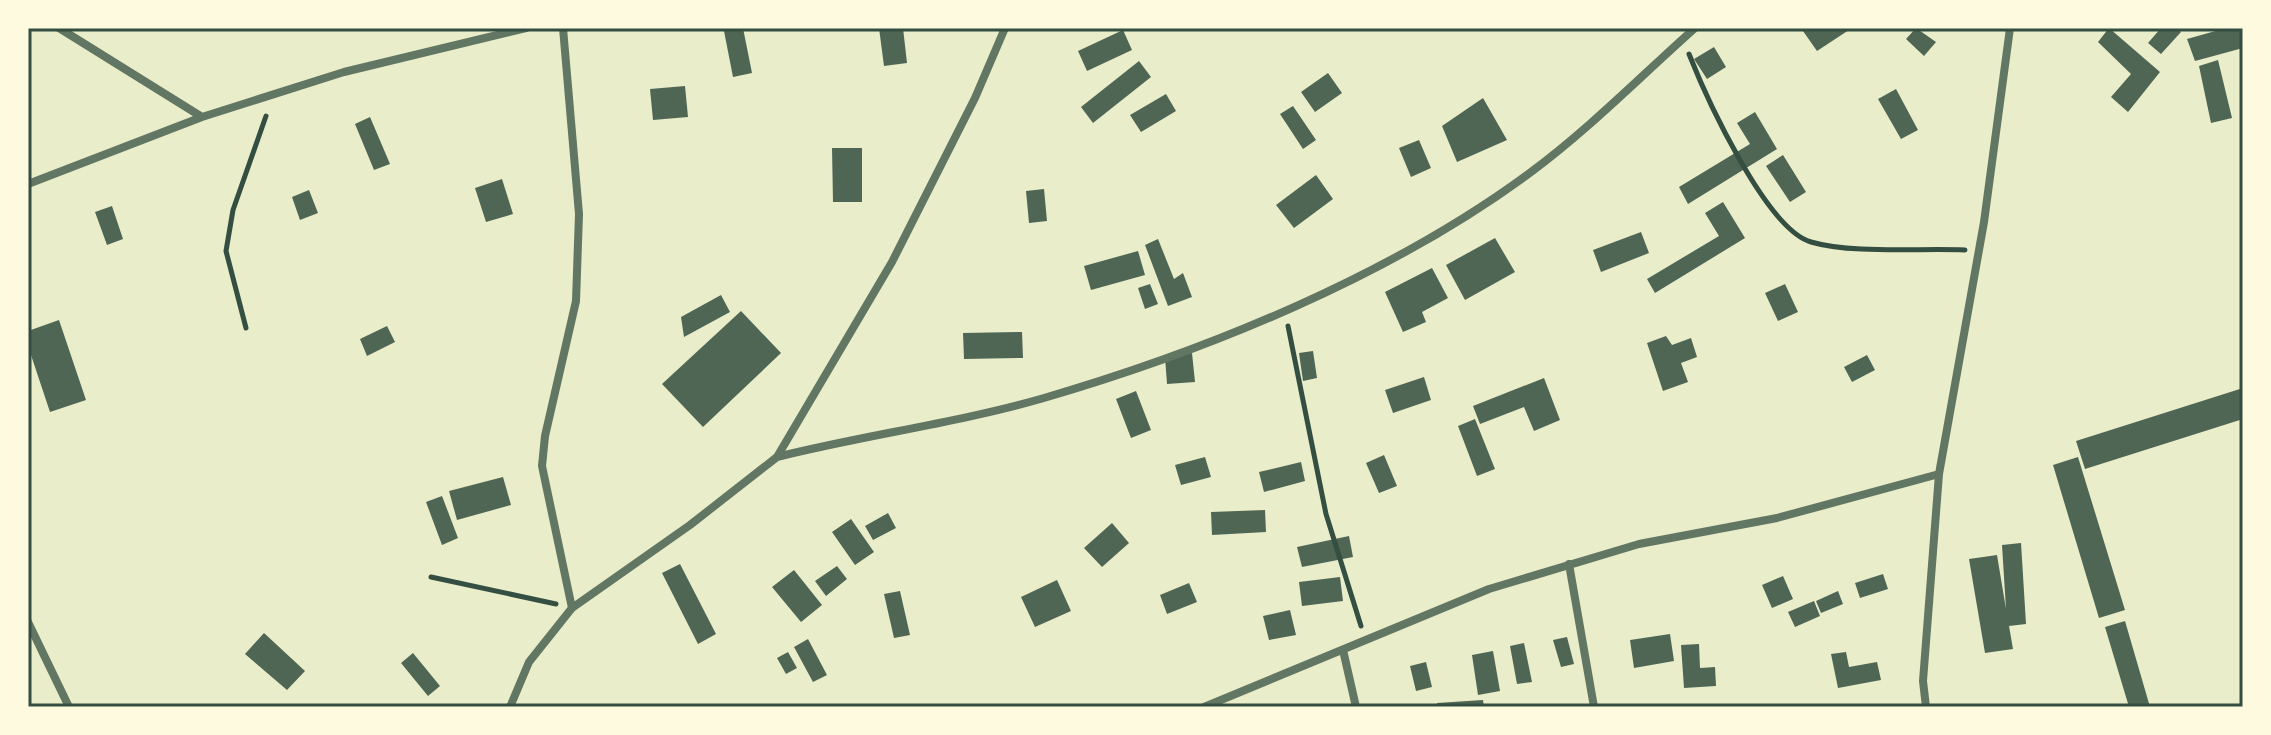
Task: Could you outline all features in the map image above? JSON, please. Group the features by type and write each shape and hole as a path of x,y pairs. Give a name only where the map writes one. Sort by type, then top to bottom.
{"street":[{"path":"59,28 202,117"},
{"path":"28,184 202,117 447,45 526,28"},
{"path":"563,28 579,214 576,301 545,436 542,466 572,608"},
{"path":"510,707 529,662 572,608 690,525 777,457 892,262 975,98 1005,28"},
{"path":"777,457 1046,398 1127,371 1337,286 1509,188 1560,149 1695,28"},
{"path":"1926,707 1923,681 1939,474 2002,107 2010,28"},
{"path":"1204,707 1489,589 1639,544 1777,518 1939,474"},
{"path":"1569,564 1594,707"},
{"path":"28,622 69,707"},
{"path":"1343,650 1356,707"}],"path":[{"path":"1683,39 1713,111 1745,167 1777,217 1802,239 1841,246 1979,250"},
{"path":"246,328 226,251 233,210 260,128 278,94"},
{"path":"1282,310 1292,337 1296,381 1330,529 1365,640"},
{"path":"431,577 572,608"}],"building":[{"path":"743,28 752,73 733,77 724,31"},
{"path":"879,28 903,28 907,63 884,66"},
{"path":"1808,28 1852,28 1817,51 1803,31"},
{"path":"1916,28 1936,42 1924,56 1906,39"},
{"path":"2109,28 2160,72 2128,112 2111,97 2131,74 2098,42"},
{"path":"2161,28 2177,28 2181,32 2161,54 2148,43"},
{"path":"2226,28 2243,28 2243,48 2195,61 2187,39"},
{"path":"1123,30 1132,50 1087,71 1078,51"},
{"path":"1714,47 1726,67 1707,79 1694,59"},
{"path":"2218,60 2232,118 2211,123 2199,66"},
{"path":"1139,61 1151,77 1093,123 1081,107"},
{"path":"1328,73 1342,93 1315,112 1301,92"},
{"path":"685,86 688,117 653,120 650,89"},
{"path":"1896,89 1918,130 1901,139 1878,99"},
{"path":"1166,94 1176,111 1141,132 1130,115"},
{"path":"1483,98 1507,140 1457,162 1442,126"},
{"path":"1293,106 1316,140 1303,149 1280,114"},
{"path":"1755,112 1777,149 1688,204 1679,187 1750,144 1737,123"},
{"path":"370,117 390,164 374,170 355,124"},
{"path":"1419,140 1431,168 1411,177 1399,148"},
{"path":"832,148 862,148 862,202 833,202"},
{"path":"1783,155 1806,192 1790,202 1766,166"},
{"path":"1316,175 1333,199 1294,228 1276,205"},
{"path":"502,179 513,214 486,222 475,188"},
{"path":"1044,189 1047,221 1029,223 1026,191"},
{"path":"309,190 318,213 300,220 292,197"},
{"path":"1723,202 1745,238 1655,293 1647,279 1719,236 1705,213"},
{"path":"112,206 123,239 107,245 95,212"},
{"path":"1641,232 1649,253 1601,272 1593,250"},
{"path":"1495,238 1515,272 1465,300 1446,265"},
{"path":"1158,239 1174,279 1183,273 1192,297 1168,306 1145,245"},
{"path":"1138,251 1145,275 1091,290 1084,266"},
{"path":"1432,268 1448,298 1422,312 1426,322 1403,332 1385,292"},
{"path":"1150,284 1158,304 1145,309 1138,288"},
{"path":"1785,284 1798,312 1778,321 1765,293"},
{"path":"721,295 730,312 684,337 681,317"},
{"path":"741,311 781,353 703,427 662,384"},
{"path":"59,320 86,400 50,412 28,346 28,331"},
{"path":"387,326 395,342 367,356 360,339"},
{"path":"1022,332 1023,358 964,359 963,333"},
{"path":"1666,336 1672,345 1691,338 1697,357 1681,363 1688,382 1663,391 1647,343"},
{"path":"1313,351 1317,378 1303,381 1299,353"},
{"path":"1192,353 1195,382 1167,384 1165,357"},
{"path":"1867,355 1875,370 1852,382 1844,367"},
{"path":"1424,377 1431,400 1393,413 1385,390"},
{"path":"1544,378 1560,420 1534,431 1524,407 1480,424 1473,406"},
{"path":"2243,388 2243,419 2085,469 2076,441"},
{"path":"1136,391 1151,430 1131,438 1116,399"},
{"path":"1475,419 1495,469 1477,476 1458,426"},
{"path":"1384,455 1397,486 1379,493 1366,463"},
{"path":"1205,457 1211,477 1181,485 1175,465"},
{"path":"2078,457 2125,610 2099,618 2053,465"},
{"path":"1301,462 1305,481 1264,492 1259,472"},
{"path":"503,477 511,505 457,520 449,491"},
{"path":"442,496 458,538 442,545 426,502"},
{"path":"1265,510 1266,532 1212,535 1211,512"},
{"path":"888,513 896,528 873,540 865,526"},
{"path":"851,519 874,552 855,565 832,532"},
{"path":"1112,523 1129,543 1102,567 1084,548"},
{"path":"1349,536 1353,557 1302,567 1297,547"},
{"path":"2021,543 2026,624 2009,626 2013,649 1985,653 1969,559 1997,555 2006,609 2002,545"},
{"path":"680,564 716,634 698,644 662,573"},
{"path":"837,566 847,579 826,596 815,581"},
{"path":"794,570 822,605 801,622 772,587"},
{"path":"1883,574 1888,589 1860,598 1855,583"},
{"path":"1783,576 1793,599 1772,608 1762,585"},
{"path":"1340,577 1343,601 1302,606 1299,582"},
{"path":"1057,580 1071,611 1035,627 1021,597"},
{"path":"1189,583 1197,602 1167,614 1160,595"},
{"path":"900,591 910,635 894,638 884,594"},
{"path":"1838,591 1843,604 1821,613 1816,601"},
{"path":"1814,601 1820,616 1795,627 1788,612"},
{"path":"1290,610 1296,635 1269,640 1263,616"},
{"path":"2125,621 2150,707 2129,707 2105,627"},
{"path":"264,633 305,671 287,690 245,654"},
{"path":"1670,634 1674,661 1634,668 1630,640"},
{"path":"1567,637 1574,664 1561,667 1553,640"},
{"path":"808,639 827,675 813,682 794,647"},
{"path":"1524,643 1532,682 1517,684 1510,646"},
{"path":"1699,644 1700,668 1715,667 1716,686 1684,688 1681,645"},
{"path":"1493,651 1500,691 1478,695 1472,655"},
{"path":"788,652 797,668 786,674 777,658"},
{"path":"1846,652 1849,667 1877,662 1881,680 1838,688 1831,654"},
{"path":"413,653 440,686 428,696 401,663"},
{"path":"1426,662 1432,687 1416,691 1410,666"},
{"path":"1483,700 1484,707 1437,707 1437,703"}]}
